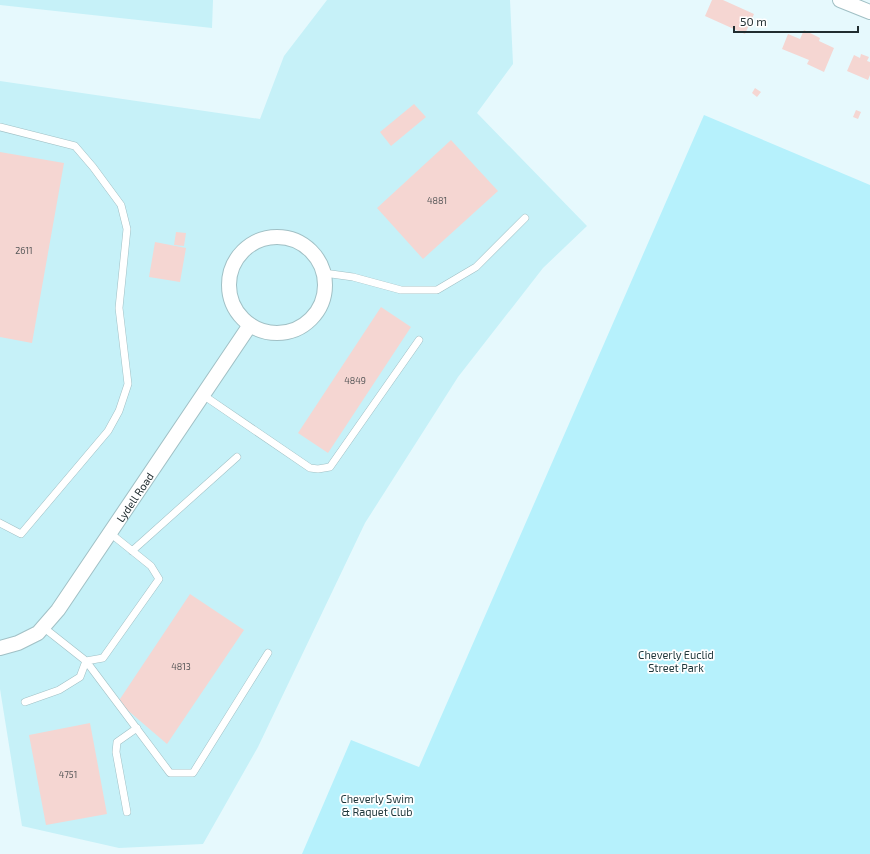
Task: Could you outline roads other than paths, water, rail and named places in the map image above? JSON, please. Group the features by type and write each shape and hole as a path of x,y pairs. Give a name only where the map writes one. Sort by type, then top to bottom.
{"street":[{"path":"840,0 869,9"},
{"path":"269,236 284,236 298,241 310,249 319,260 324,273 326,288 323,302 315,315 305,324 292,331 278,333 263,332 250,325 239,315 232,303 228,289 229,274 234,261 243,249 255,241 269,236"},
{"name":"Lydell Road","path":"0,648 18,643 38,633 58,610 250,325"}],"lane":[{"path":"0,127 75,146 93,167 121,205 127,229 119,308 128,384 119,411 108,431 21,534 0,523"},
{"path":"324,273 353,277 401,290 437,290 476,268 525,218"},
{"path":"203,395 310,468 318,469 330,467 419,340"},
{"path":"132,551 237,457"},
{"path":"86,661 103,658 159,578 152,566 110,533"},
{"path":"42,627 86,661 170,773 193,773 268,653"},
{"path":"25,702 59,690 80,677 86,661"},
{"path":"127,812 116,752 117,742 137,728"}],"park label":[{"name":"Cheverly Euclid Street Park","path":"676,660"},
{"name":"Cheverly Swim & Raquet Club","path":"377,804"}]}
